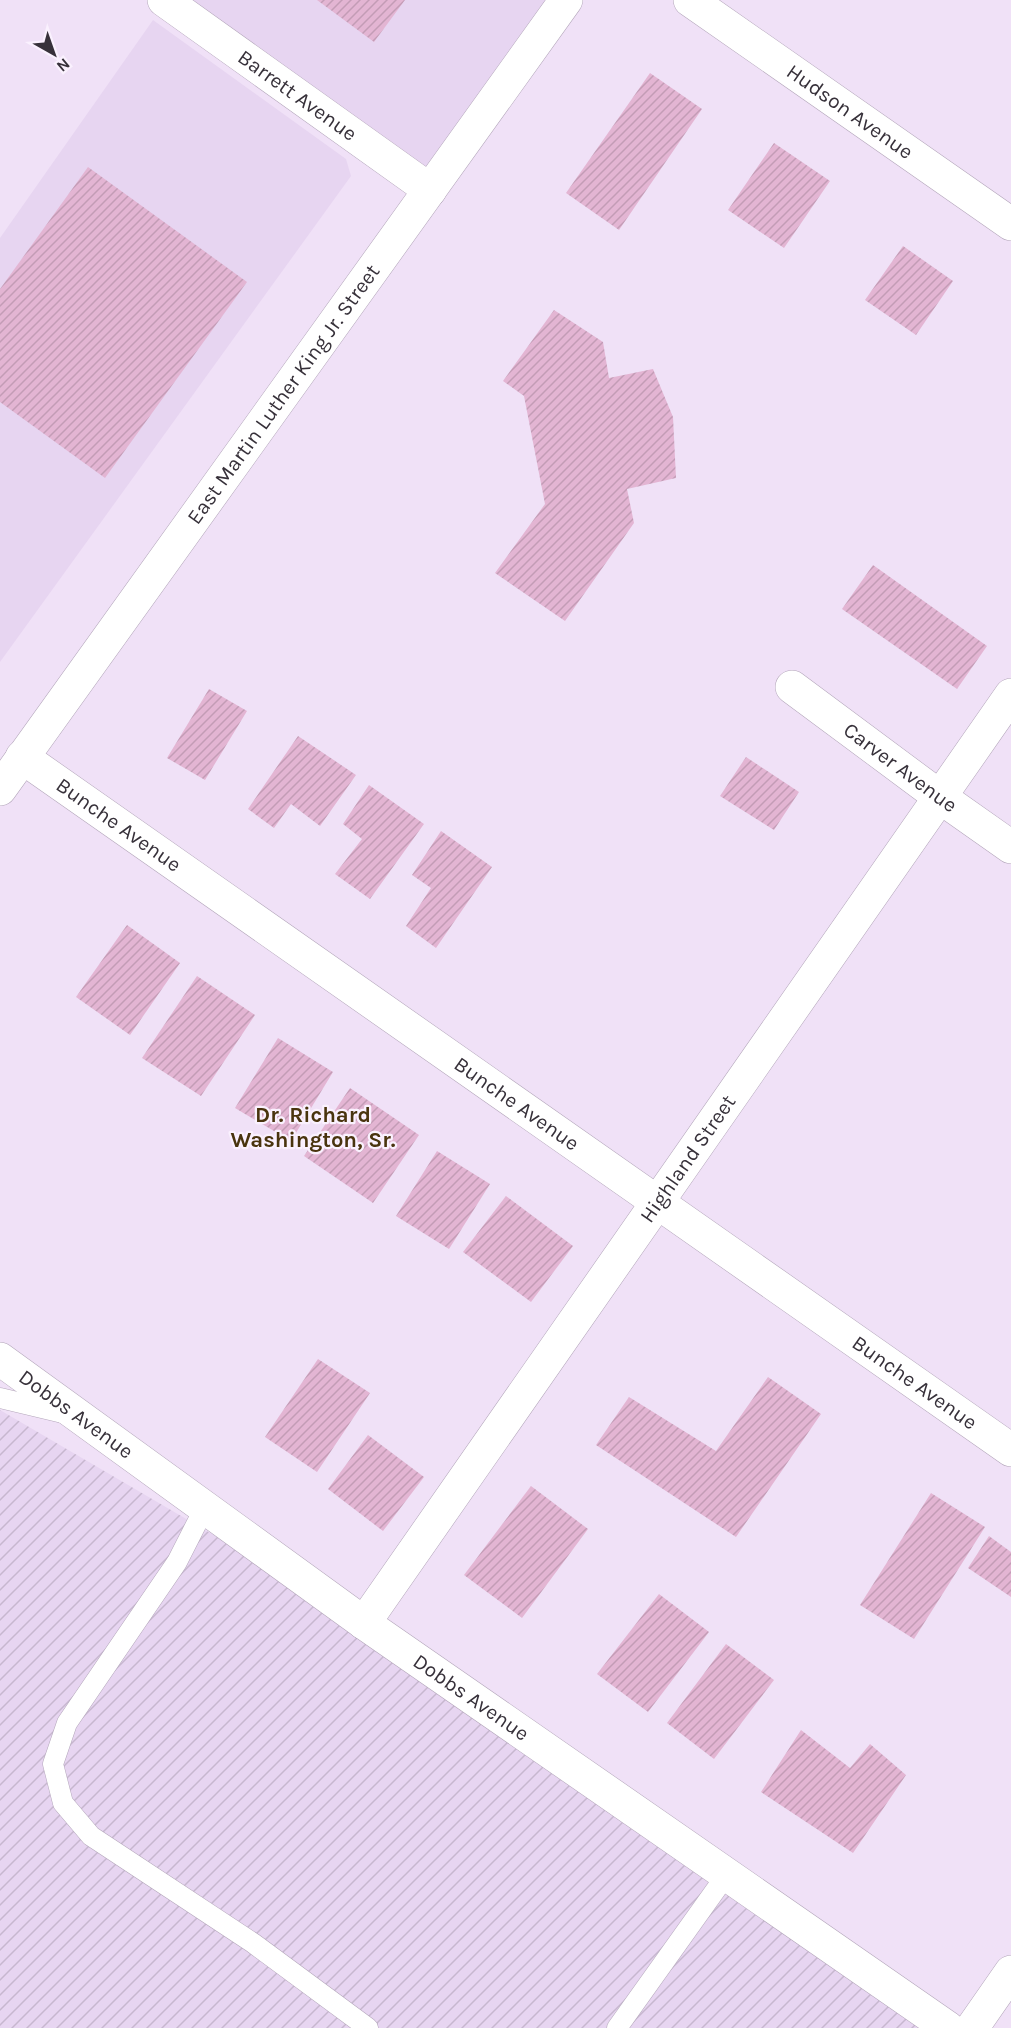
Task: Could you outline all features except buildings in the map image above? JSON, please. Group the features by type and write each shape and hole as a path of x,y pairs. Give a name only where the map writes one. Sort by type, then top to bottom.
{"street":[{"name":"Barrett Avenue","path":"164,0 430,190"},
{"name":"East Martin Luther King Jr. Street","path":"0,789 566,0"},
{"name":"Hudson Avenue","path":"690,0 1011,224"},
{"name":"Carver Avenue","path":"792,687 1011,847"},
{"name":"Highland Street","path":"364,1623 1011,695"},
{"name":"Bunche Avenue","path":"22,757 1011,1450"},
{"name":"Dobbs Avenue","path":"0,1359 364,1623 948,2028"},
{"path":"972,2028 1011,1972"}],"lane":[{"path":"0,1398 80,1417"},
{"path":"205,1507 171,1571 67,1724 53,1764 63,1803 91,1836 253,1943 368,2028"},
{"path":"617,2028 727,1874"}],"shaded area":[{"path":"164,0 566,0 430,190"},
{"path":"153,20 346,159 351,176 0,662 0,238"},
{"path":"0,1410 364,1623 948,2028 0,2028"}],"district":[{"name":"Dr. Richard Washington, Sr.","path":"313,1126"}]}
